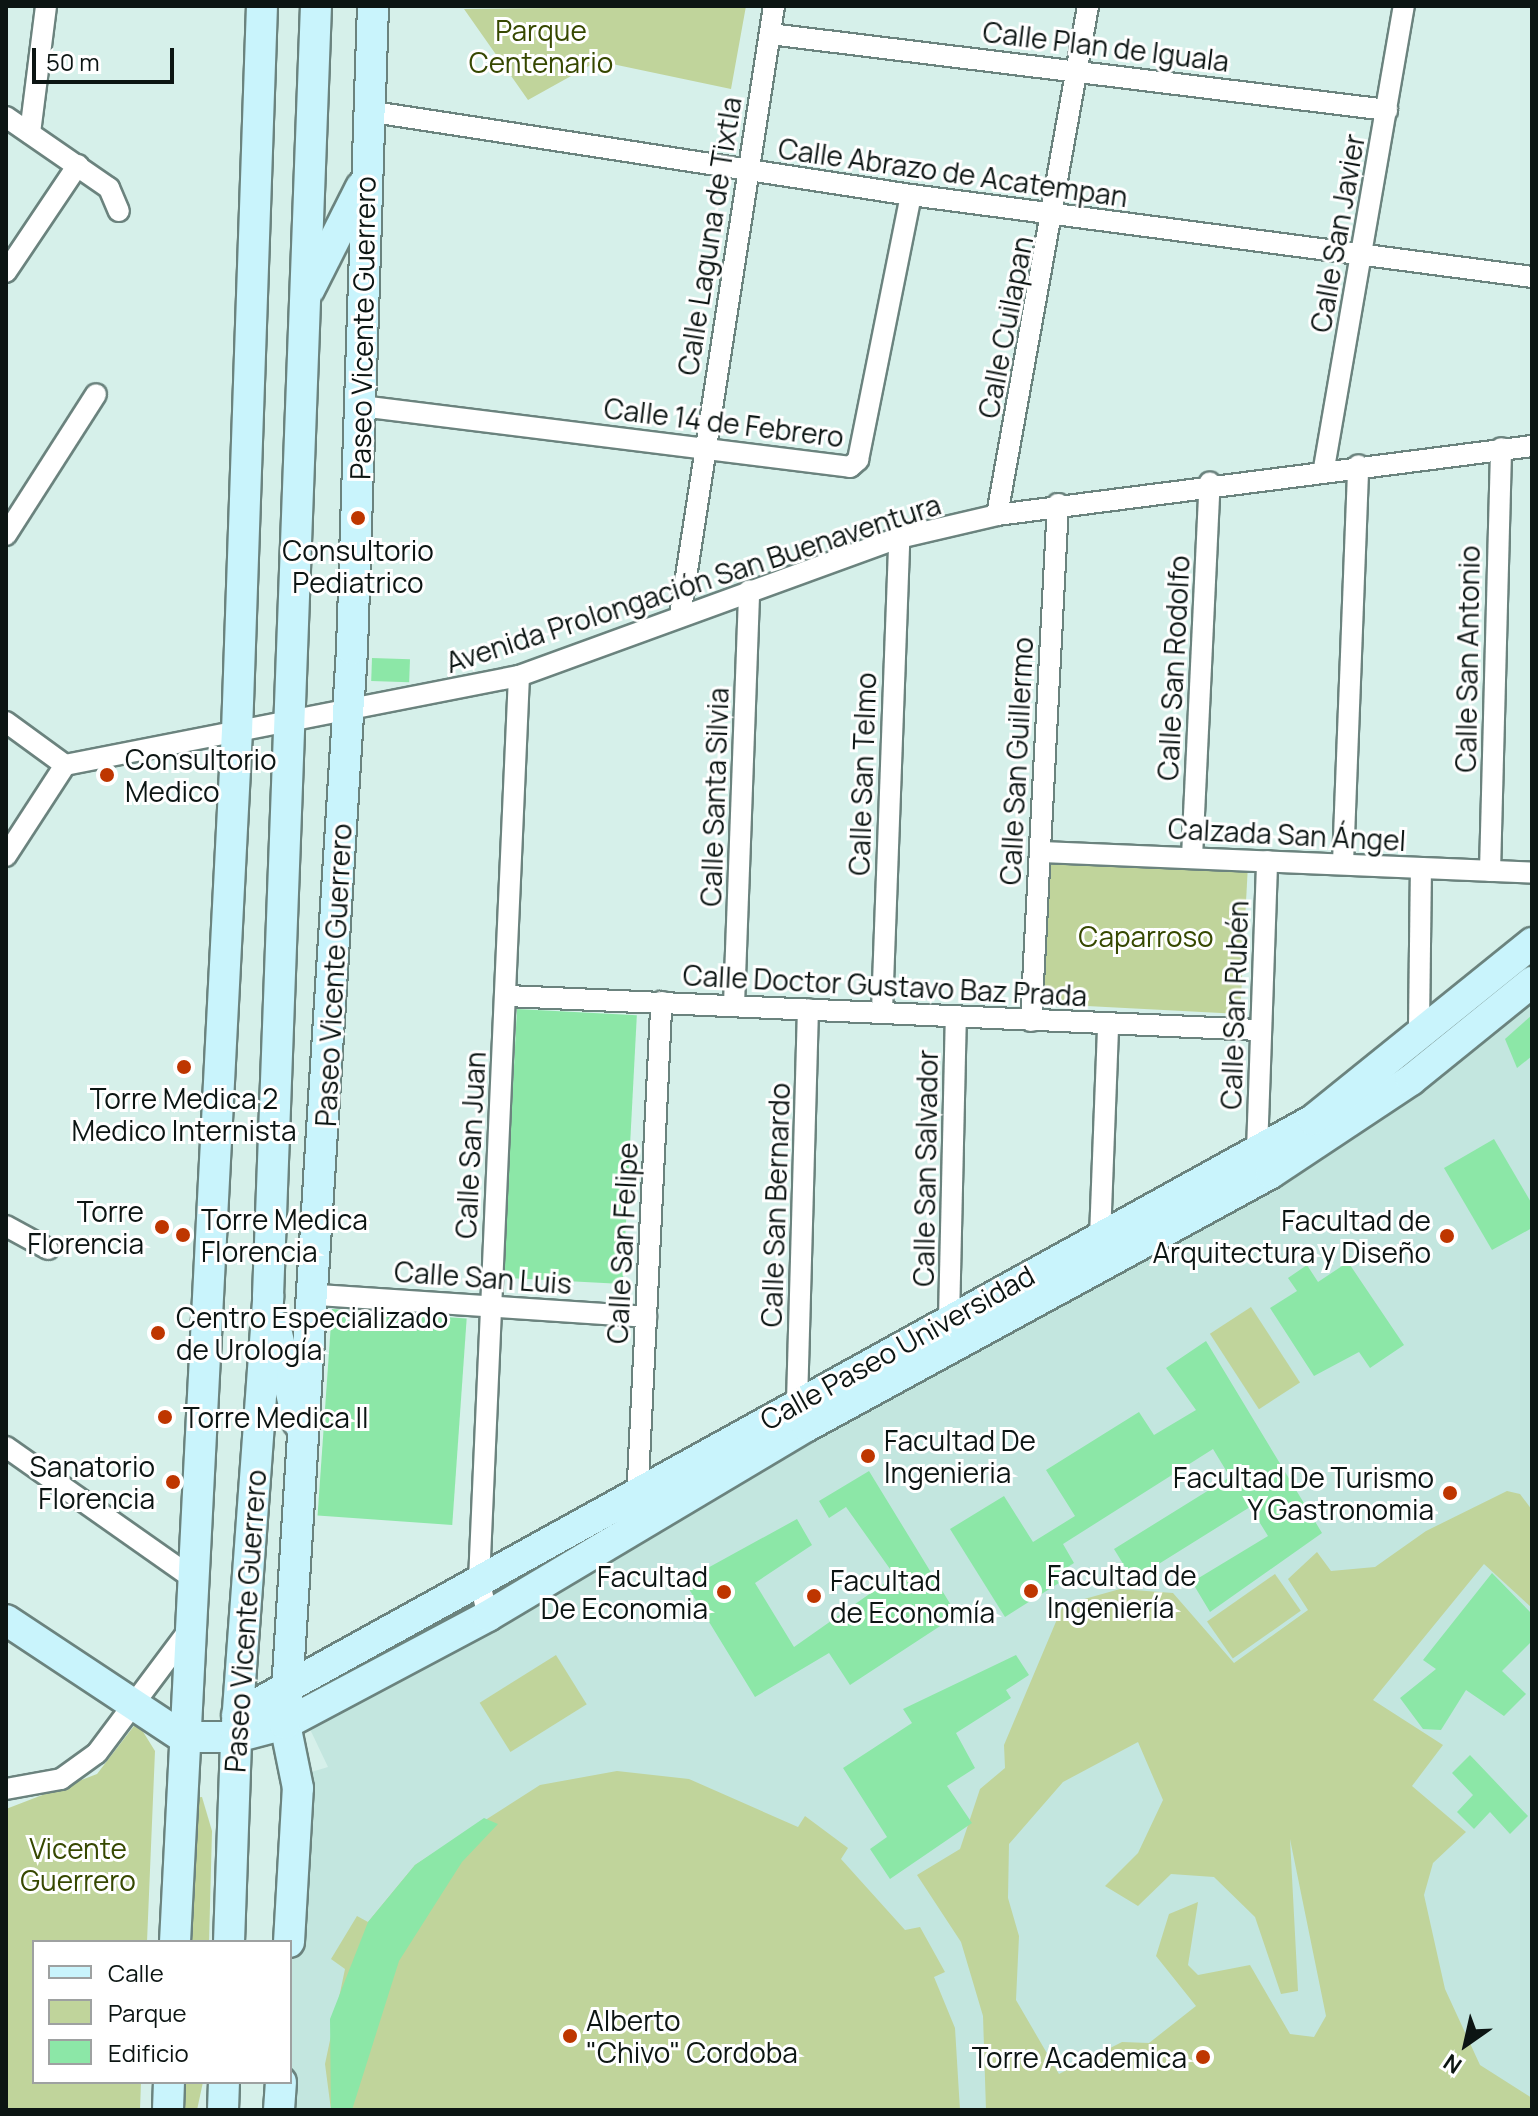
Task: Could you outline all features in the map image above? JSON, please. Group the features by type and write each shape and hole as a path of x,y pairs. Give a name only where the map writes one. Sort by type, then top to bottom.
{"main road":[{"name":"Paseo Vicente Guerrero","path":"175,1940 191,1577 237,732 262,6"},
{"name":"Paseo Vicente Guerrero","path":"229,1940 236,1726 268,1296 316,6"},
{"name":"Paseo Vicente Guerrero","path":"289,1940 298,1788 285,1724 291,1685 304,1447 317,1295 347,713 361,406 367,111 373,6"},
{"path":"305,299 366,178"},
{"name":"Calle Paseo Universidad","path":"236,1726 285,1724 488,1616 658,1517 802,1414 949,1319 1257,1151 1357,1090 1532,943"},
{"name":"Calle Paseo Universidad","path":"236,1726 291,1685 641,1487 802,1414 1271,1173 1411,1080 1532,982"},
{"path":"268,1296 304,1447"},
{"path":"6,1620 183,1737 236,1726"},
{"path":"168,2110 169,2084"},
{"path":"223,2110 224,2084"},
{"path":"279,2110 281,2084"}],"street":[{"path":"30,133 46,6"},
{"name":"Calle Laguna de Tixtla","path":"680,616 744,172 774,6"},
{"name":"Calle Cuilapan","path":"997,515 1055,213 1088,6"},
{"name":"Calle San Javier","path":"1324,468 1404,6"},
{"name":"Calle Plan de Iguala","path":"770,34 1387,110"},
{"name":"Calle Abrazo de Acatempan","path":"367,111 744,172 1532,277"},
{"path":"6,117 109,188 119,211"},
{"path":"6,272 78,165"},
{"name":"Calle 14 de Febrero","path":"361,406 706,451 856,464 911,195"},
{"path":"6,535 96,394"},
{"name":"Avenida Prolongación San Buenaventura","path":"65,765 347,713 519,676 899,538 997,515 1210,482 1532,446"},
{"name":"Calle San Antonio","path":"1490,871 1501,448"},
{"path":"1343,863 1358,465"},
{"name":"Calle San Rodolfo","path":"1192,857 1210,482"},
{"name":"Calle San Guillermo","path":"1031,1021 1058,504"},
{"name":"Calle San Telmo","path":"882,1011 899,538"},
{"name":"Calle Santa Silvia","path":"734,1005 749,590"},
{"name":"Calle San Juan","path":"488,1616 479,1581 488,1305 507,996 519,676"},
{"path":"6,722 65,765 6,856"},
{"name":"Calzada San Ángel","path":"1040,852 1532,873"},
{"name":"Calle San Rubén","path":"1257,1151 1267,861"},
{"path":"1419,1027 1421,868"},
{"name":"Calle Doctor Gustavo Baz Prada","path":"507,996 1260,1030"},
{"name":"Calle San Felipe","path":"641,1487 661,1002"},
{"name":"Calle San Bernardo","path":"802,1414 808,1009"},
{"name":"Calle San Salvador","path":"949,1319 956,1018"},
{"path":"1100,1237 1108,1024"},
{"path":"6,1226 48,1249"},
{"name":"Calle San Luis","path":"317,1295 646,1317"},
{"path":"6,1447 191,1577"},
{"path":"641,1487 658,1517"},
{"path":"6,1789 75,1771 132,1706 189,1630"}],"shaded area":[{"path":"1532,992 1532,2110 286,2110 287,2084 292,2084 292,1943 298,1776 328,1767 308,1725"}],"green space":[{"name":"Parque Centenario","path":"746,6 731,89 598,61 528,100 464,9"},
{"name":"Caparroso","path":"1051,859 1248,869 1240,1014 1043,1004"},
{"path":"1251,1307 1300,1382 1259,1409 1210,1334"},
{"path":"1507,1491 1520,1494 1532,1510 1532,1608 1484,1564 1373,1700 1443,1745 1412,1786 1466,1832 1433,1863 1424,1895 1445,1989 1480,2065 1532,2098 1532,2110 986,2110 983,2016 961,1942 917,1875 960,1849 980,1789 1005,1768 1004,1745 1063,1605 1120,1589 1173,1593 1234,1663 1308,1610 1288,1579 1317,1552 1331,1571 1375,1567 1426,1531","holes":["1138,1742 1163,1800 1138,1853 1105,1886 1138,1906 1171,1874 1214,1877 1255,1917 1281,1994 1298,1991 1290,1839 1326,2016 1314,2037 1290,2034 1250,1965 1198,1975 1188,1965 1198,1902 1169,1914 1156,1956 1196,2006 1149,2043 1122,2042 1059,2074 1016,2000 1019,1936 1008,1898 1009,1844 1063,1782"]},
{"path":"1275,1574 1301,1611 1233,1658 1207,1622"},
{"path":"556,1655 587,1704 510,1752 480,1703"},
{"name":"Vicente Guerrero","path":"137,1722 155,1751 147,1940 32,1940 32,2084 141,2084 140,2110 6,2110 6,1809 97,1774"},
{"path":"617,1771 689,1779 798,1827 805,1816 848,1848 841,1859 905,1930 920,1927 945,1972 934,1977 955,2028 960,2110 331,2110 325,2064 345,1969 331,1959 357,1916 368,1922 415,1865 540,1785"},
{"path":"202,1797 212,1831 209,1940 184,1940 192,1798"},
{"path":"177,2084 203,2084 197,2110 176,2110"}],"building":[{"path":"372,658 410,659 409,682 371,681"},
{"path":"517,1009 637,1015 623,1284 503,1278"},
{"path":"1532,1015 1532,1056 1517,1068 1505,1039"},
{"path":"1494,1139 1532,1204 1532,1228 1492,1250 1444,1168"},
{"path":"1348,1262 1404,1345 1370,1368 1359,1352 1314,1376 1270,1308 1297,1291 1288,1278 1307,1265 1318,1282"},
{"path":"332,1309 467,1318 452,1525 318,1515"},
{"path":"1206,1341 1322,1533 1210,1612 1192,1582 1268,1536 1250,1507 1133,1580 1114,1549 1230,1477 1213,1449 1063,1544 1074,1563 1054,1576 1059,1583 1005,1617 950,1529 1004,1496 1033,1542 1075,1516 1046,1470 1139,1412 1154,1435 1196,1410 1166,1368"},
{"path":"869,1471 957,1615 850,1685 829,1653 755,1697 684,1581 797,1519 812,1545 755,1583 794,1647 895,1576 846,1507 829,1518 819,1501"},
{"path":"1492,1573 1532,1614 1532,1641 1502,1671 1526,1694 1504,1716 1466,1690 1441,1730 1423,1729 1400,1698 1436,1669 1423,1660"},
{"path":"1016,1655 1029,1675 1006,1690 1011,1698 956,1733 975,1768 947,1786 972,1823 890,1879 870,1849 887,1837 843,1768 912,1723 903,1709"},
{"path":"1470,1755 1528,1816 1510,1834 1490,1812 1474,1829 1457,1812 1473,1795 1452,1773"},
{"path":"484,1818 498,1824 462,1862 399,1961 352,2110 331,2110 330,2019 368,1922 415,1865"}],"place":[{"name":"Consultorio Pediatrico","path":"358,518"},
{"name":"Consultorio Medico","path":"107,775"},
{"name":"Torre Medica 2 Medico Internista","path":"184,1067"},
{"name":"Torre Florencia","path":"162,1227"},
{"name":"Torre Medica Florencia","path":"183,1235"},
{"name":"Facultad de Arquitectura y Diseño","path":"1447,1236"},
{"name":"Centro Especializado de Urología","path":"158,1333"},
{"name":"Torre Medica II","path":"165,1417"},
{"name":"Facultad De Ingenieria","path":"868,1456"},
{"name":"Sanatorio Florencia","path":"173,1482"},
{"name":"Facultad De Turismo Y Gastronomia","path":"1450,1493"},
{"name":"Facultad de Ingeniería","path":"1031,1591"},
{"name":"Facultad De Economia","path":"724,1592"},
{"name":"Facultad de Economía","path":"814,1596"},
{"name":"Alberto \"Chivo\" Cordoba","path":"570,2036"},
{"name":"Torre Academica","path":"1203,2057"}]}
